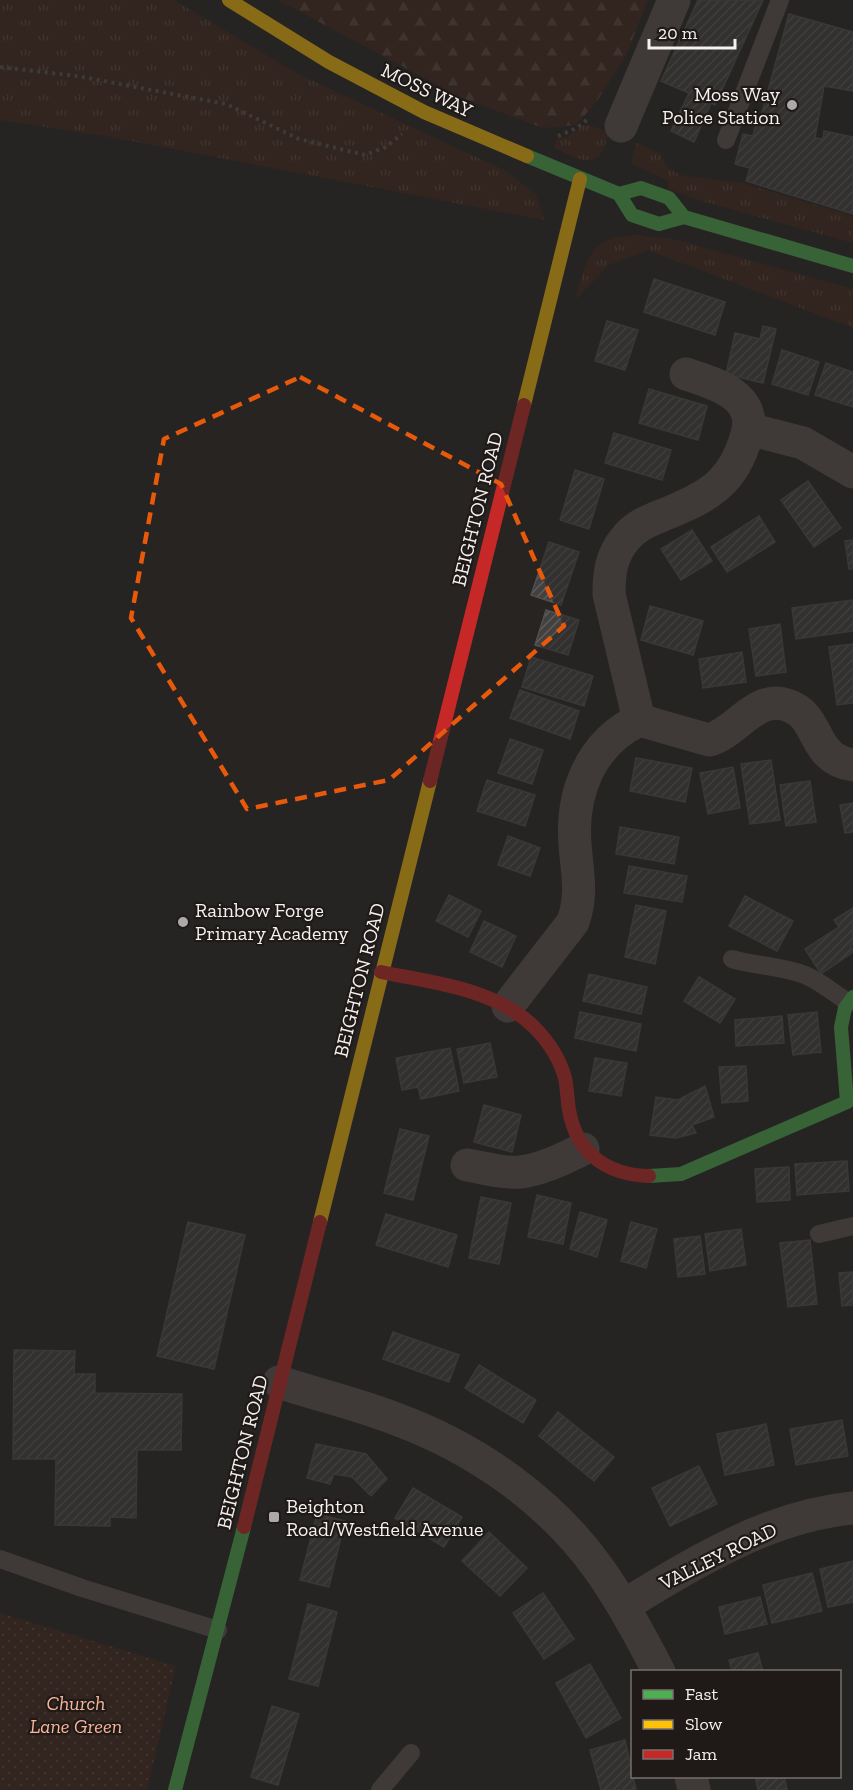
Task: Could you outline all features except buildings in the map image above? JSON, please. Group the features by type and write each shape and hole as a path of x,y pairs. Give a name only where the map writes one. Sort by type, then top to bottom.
{"street":[{"name":"MOSS WAY","path":"229,0 330,62 424,112 619,194 641,188 669,198 684,217"},
{"path":"621,126 674,0"},
{"name":"BEIGHTON ROAD","path":"175,1790 218,1630 580,179"},
{"name":"MOSS WAY","path":"619,194 632,215 659,224 684,217 853,266"},
{"path":"639,720 609,594 609,574 614,555 625,538 640,524 695,502 722,484 734,467 748,429 746,410 737,396 717,385 686,374"},
{"path":"748,429 803,443 853,472"},
{"path":"508,1006 573,922 579,906 580,882 575,816 580,788 591,764 622,728 639,720 709,740 720,737 759,706 787,704 799,711 812,725 822,749 836,761 853,765"},
{"path":"381,972 482,996 508,1006 533,1026 549,1046 564,1076 570,1119 578,1142 583,1149 605,1167 629,1175 653,1177 681,1173 850,1106 841,1027 845,1008 851,1000"},
{"path":"467,1165 525,1172 553,1163 583,1149"},
{"path":"279,1382 397,1419 448,1442 499,1471 527,1493 562,1526 598,1568 623,1606 658,1670"},
{"name":"VALLEY ROAD","path":"623,1606 680,1572 762,1530 809,1515 853,1508"}],"lane":[{"path":"726,140 780,0"},
{"path":"732,959 787,969 808,976 851,1000"},
{"path":"819,1234 853,1226"},
{"path":"0,1559 82,1588 218,1630"},
{"path":"380,1790 411,1753"}],"path":[{"path":"0,67 77,76 226,104 299,139 365,155 386,147 424,112"}],"highlighted area":[{"path":"300,377 501,484 564,626 389,780 247,809 131,618 164,439"}],"green space":[{"path":"0,0 174,0 296,73 504,170 536,194 544,220 111,137 0,120"},
{"path":"278,0 648,0 626,55 597,101 576,125 543,128 460,97"},
{"path":"586,124 610,133 601,154 595,159 576,158 553,147 558,138 567,137"},
{"path":"636,143 660,153 667,167 680,175 742,183 853,216 853,243 702,201 668,189 669,181 632,164"},
{"path":"637,235 673,239 853,289 853,328 648,250 609,265 576,299 586,265 594,250 611,239"},
{"name":"Church Lane Green","path":"0,1613 176,1666 147,1790 0,1790"}],"traffic: fast":[{"path":"527,156 619,194 641,188 669,198 684,217 853,266"},
{"path":"619,194 632,215 659,224 684,217"},
{"path":"649,1176 681,1174 847,1102 841,1027 845,1008 853,997"},
{"path":"175,1790 244,1527"}],"traffic: slow":[{"path":"229,0 329,62 424,112 527,156"},
{"path":"524,405 580,179"},
{"path":"320,1222 430,781"}],"traffic: jam":[{"path":"430,781 524,405"},
{"path":"381,972 442,984 482,995 518,1014 539,1032 557,1058 565,1078 571,1119 582,1144 610,1168 635,1175 649,1176"},
{"path":"244,1527 320,1222"}],"place":[{"name":"Moss Way Police Station","path":"792,105"},
{"name":"Rainbow Forge Primary Academy","path":"183,922"},
{"name":"Beighton Road/Westfield Avenue","path":"274,1517"}]}
